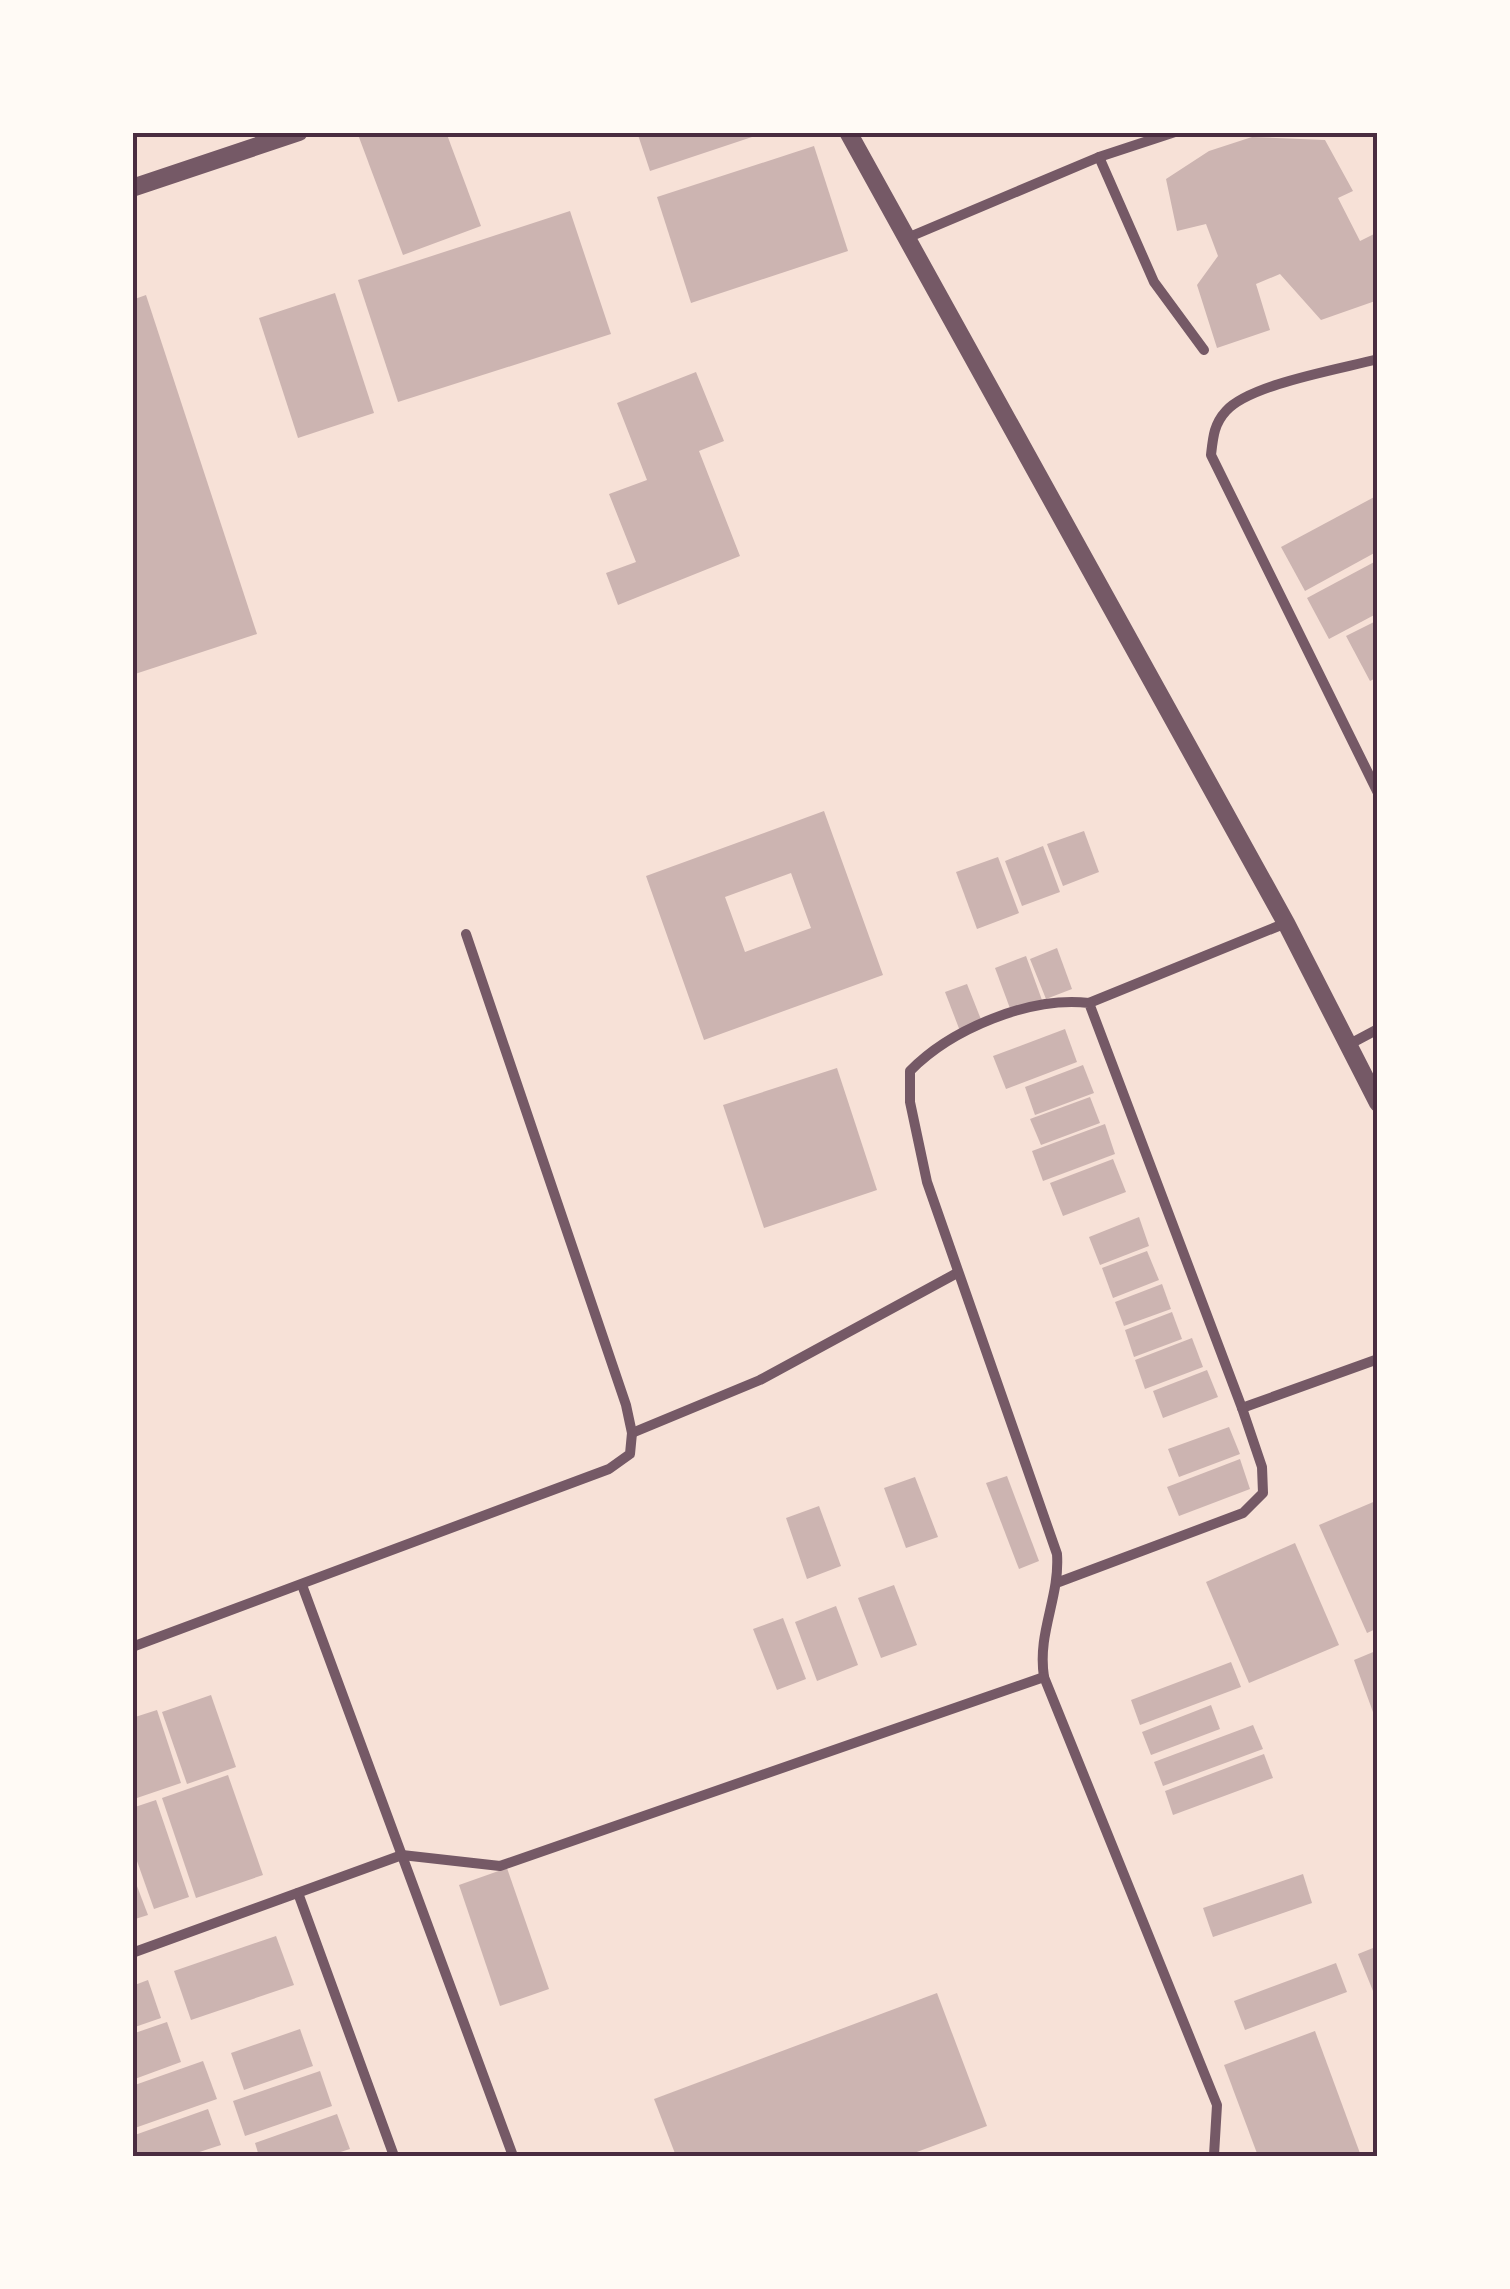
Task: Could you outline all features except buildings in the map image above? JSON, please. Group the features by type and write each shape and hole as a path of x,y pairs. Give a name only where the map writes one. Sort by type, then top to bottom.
{"street":[{"path":"132,188 299,132"},
{"path":"848,132 1286,923 1378,1103"},
{"path":"907,238 1099,157 1174,132"},
{"path":"1099,157 1154,282 1204,350"},
{"path":"1378,359 1255,394 1228,408 1214,429 1211,455 1378,793"},
{"path":"1214,2155 1217,2105 1044,1677 1040,1651 1044,1622 1059,1582 1057,1554 957,1272 919,1151 910,1071 930,1051 1006,1015 1065,1000 1089,1003 1286,923"},
{"path":"132,1647 609,1470 630,1454 632,1433 466,934"},
{"path":"1059,1582 1243,1513 1264,1492 1262,1468 1242,1408 1089,1003"},
{"path":"1347,1045 1378,1028"},
{"path":"632,1433 760,1380 957,1272"},
{"path":"1242,1408 1378,1358"},
{"path":"302,1585 513,2156"},
{"path":"132,1953 402,1856 500,1866 1044,1677"},
{"path":"298,1893 394,2156"}]}
